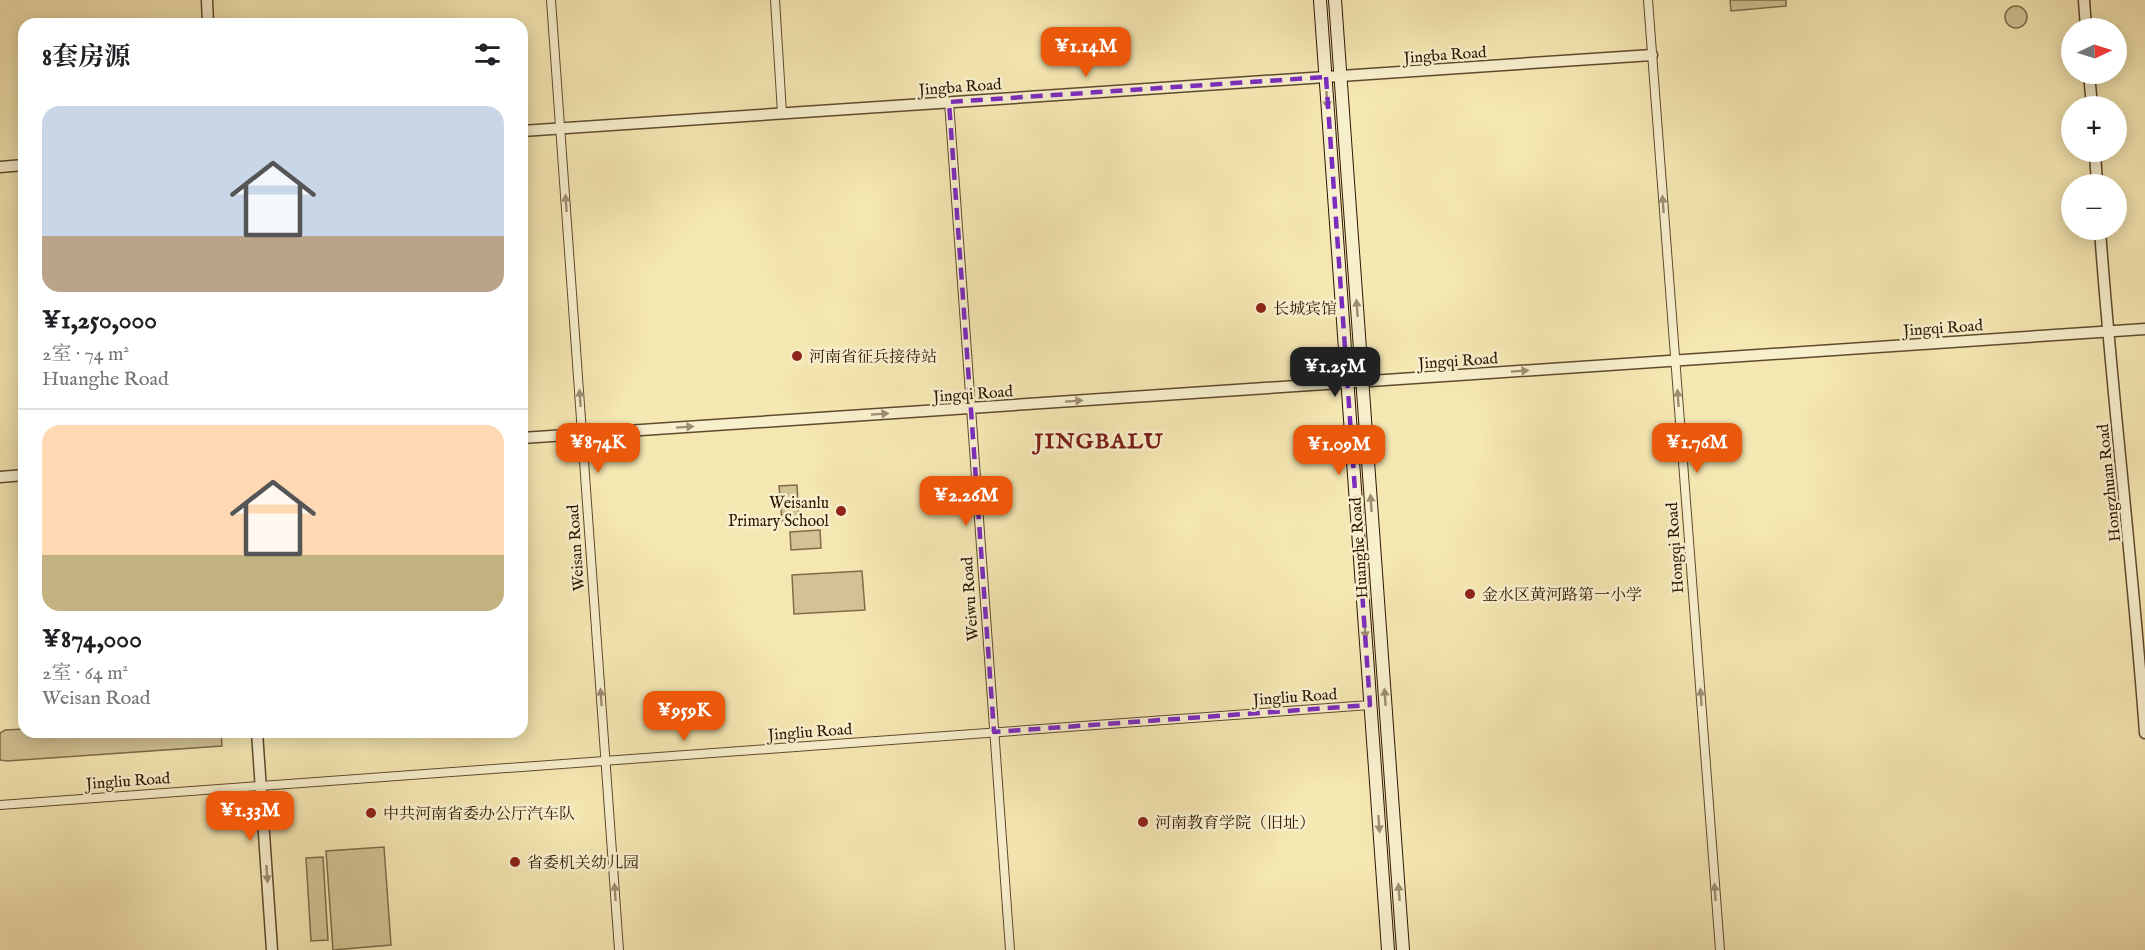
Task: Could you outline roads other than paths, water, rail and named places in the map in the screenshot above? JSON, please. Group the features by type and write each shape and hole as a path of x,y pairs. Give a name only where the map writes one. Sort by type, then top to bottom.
{"main road":[{"name":"Huanghe Road","path":"1320,0 1388,950"},
{"name":"Huanghe Road","path":"1335,0 1403,950"}],"street":[{"path":"207,0 208,18"},
{"name":"Weisan Road","path":"551,0 619,950"},
{"path":"775,0 782,113"},
{"name":"Hongqi Road","path":"1648,0 1720,950"},
{"path":"2084,0 2085,18"},
{"name":"Jingba Road","path":"528,131 1652,55"},
{"name":"Weiwu Road","path":"949,102 1010,950"},
{"path":"0,167 18,166"},
{"name":"Hongzhuan Road","path":"2101,240 2107,331 2139,640 2145,733"},
{"name":"Jingqi Road","path":"528,438 2145,329"},
{"path":"0,477 18,476"},
{"name":"Jingliu Road","path":"0,805 1370,705"},
{"path":"257,738 272,950"}],"place":[{"name":"长城宾馆","path":"1261,308"},
{"name":"河南省征兵接待站","path":"797,356"},
{"name":"Weisanlu Primary School","path":"841,511"},
{"name":"金水区黄河路第一小学","path":"1470,594"},
{"name":"中共河南省委办公厅汽车队","path":"371,813"},
{"name":"河南教育学院（旧址）","path":"1143,822"},
{"name":"省委机关幼儿园","path":"515,862"}],"district":[{"name":"JINGBALU","path":"1099,440"}]}
